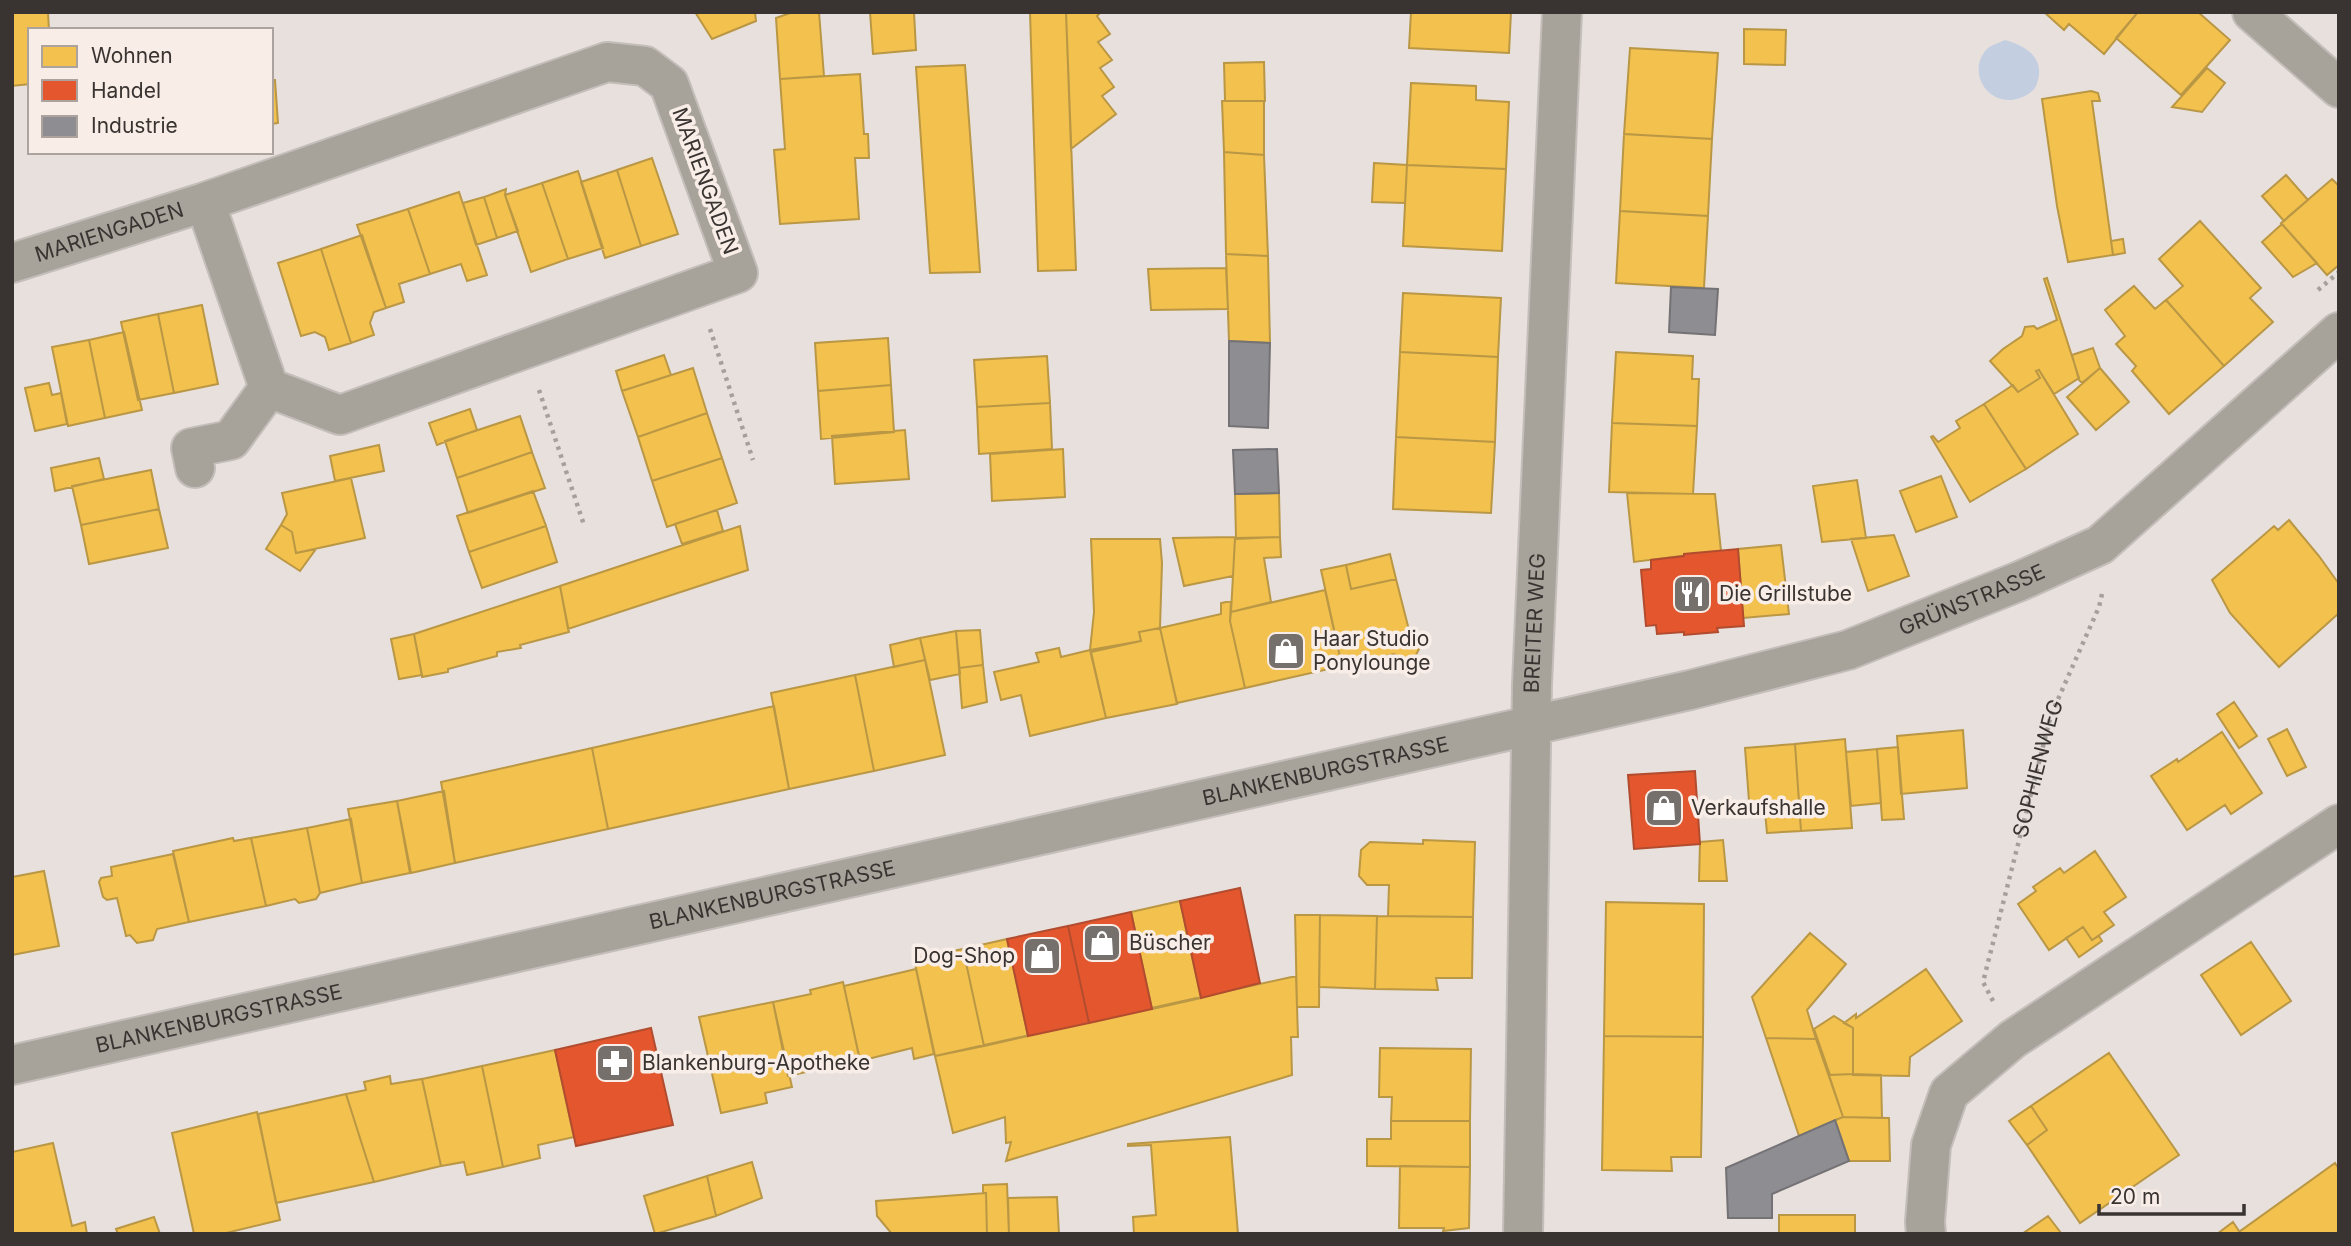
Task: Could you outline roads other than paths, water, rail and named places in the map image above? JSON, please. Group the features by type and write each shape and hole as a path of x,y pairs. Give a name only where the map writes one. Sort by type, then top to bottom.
{"street":[{"name":"BREITER WEG","path":"1523,1234 1531,725 1562,12"},
{"path":"2252,12 2339,88"},
{"name":"MARIENGADEN","path":"12,263 205,202 607,62 645,66 669,84 738,273 340,415 268,388 205,202"},
{"name":"GRÜNSTRASSE","path":"1531,725 1690,690 1848,650 2020,581 2100,545 2339,332"},
{"path":"195,468 191,448 231,440 268,388"},
{"name":"BLANKENBURGSTRASSE","path":"12,1065 1531,725"},
{"path":"1926,1234 1931,1145 1949,1093 2013,1039 2339,824"}],"water":[{"path":"2005,40 2027,50 2037,61 2039,68 2039,77 2033,90 2022,97 2009,100 1999,99 1984,87 1979,69 1980,59 1986,50"}],"place":[{"name":"Die Grillstube","path":"1692,594"},
{"name":"Haar Studio Ponylounge","path":"1286,651"},
{"name":"Verkaufshalle","path":"1664,808"},
{"name":"Büscher","path":"1102,943"},
{"name":"Dog-Shop","path":"1042,956"},
{"name":"Blankenburg-Apotheke","path":"615,1063"}]}
